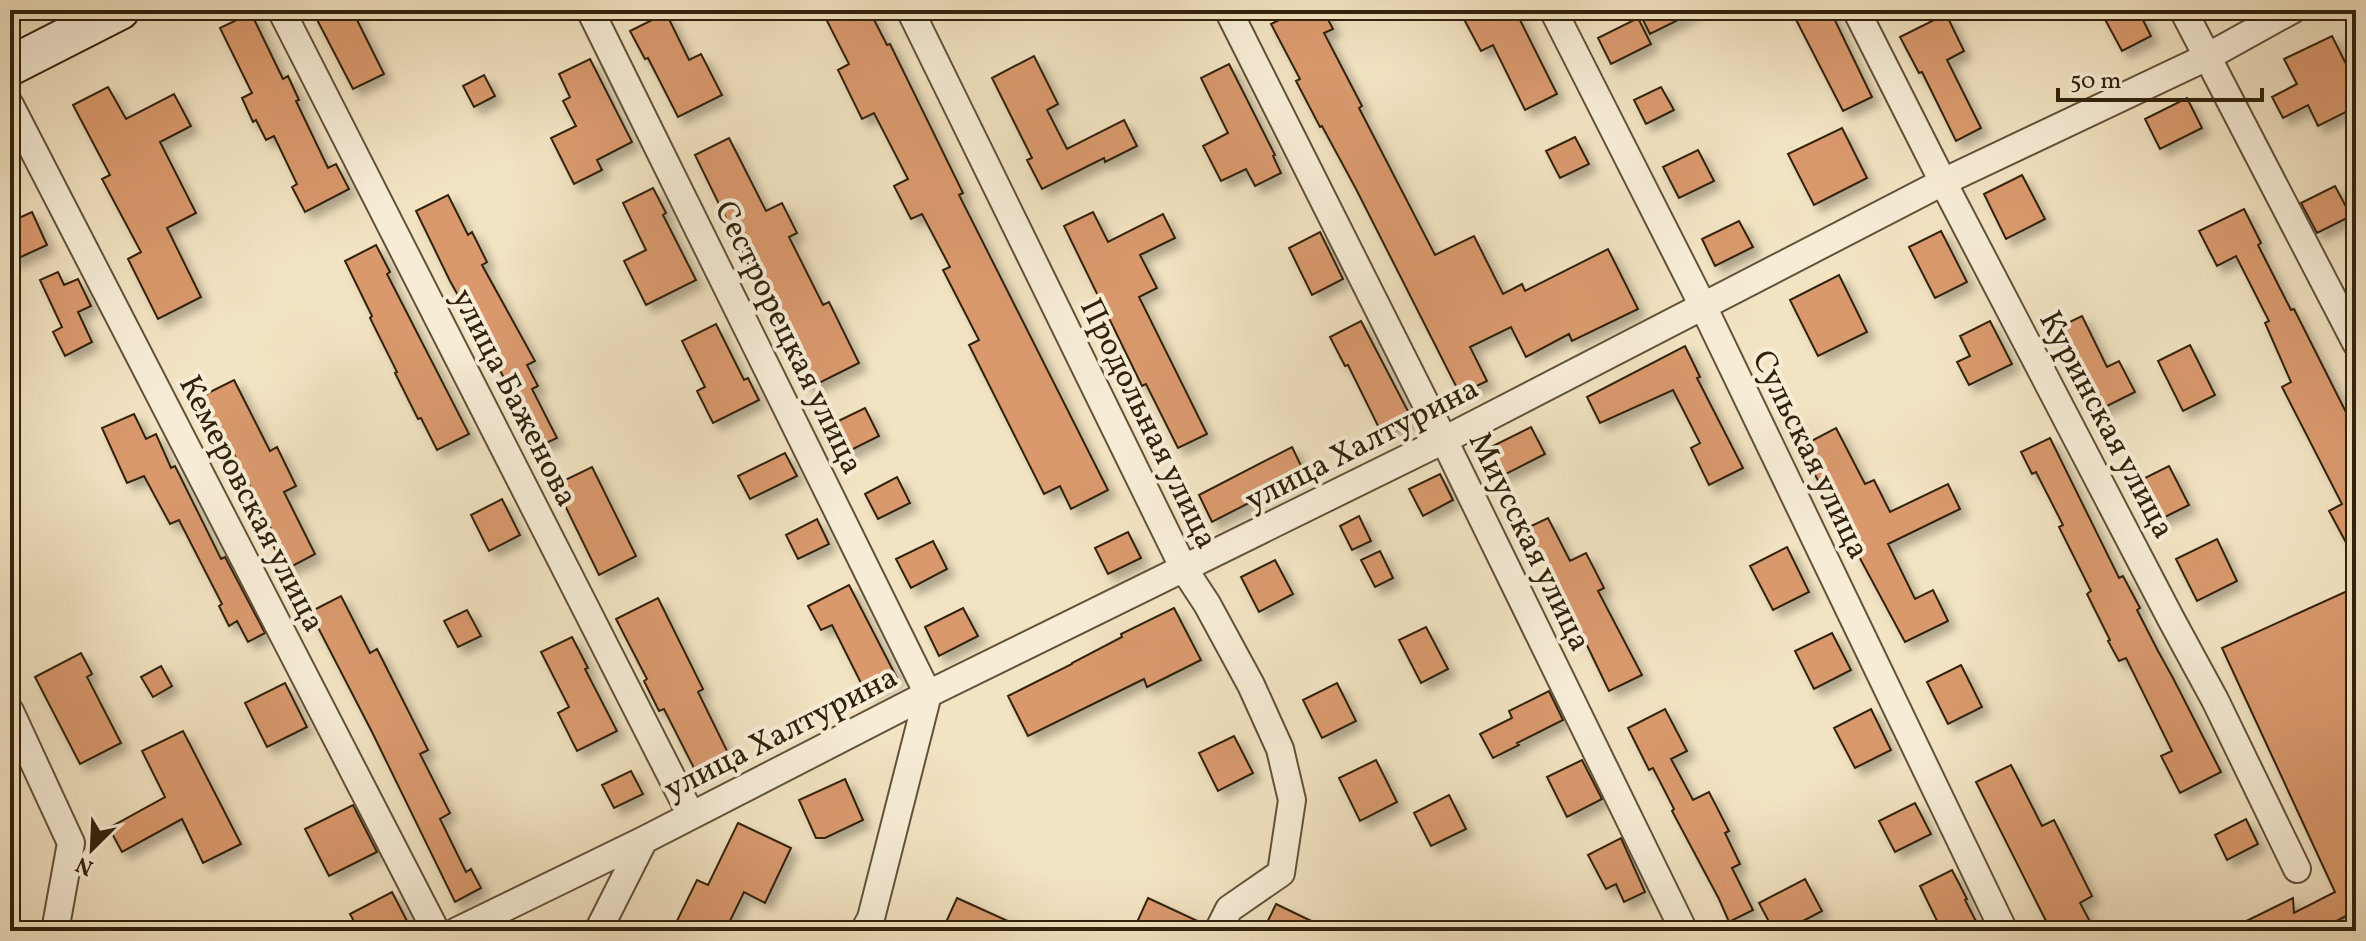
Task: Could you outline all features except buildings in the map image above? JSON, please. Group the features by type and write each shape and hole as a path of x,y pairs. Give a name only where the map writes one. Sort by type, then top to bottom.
{"main road":[{"path":"10,66 120,10"}],"street":[{"name":"улица Баженова","path":"281,10 691,815"},
{"name":"Сестрорецкая улица","path":"590,10 928,694"},
{"name":"Продольная улица","path":"910,10 1184,569 1207,604 1251,685 1280,749 1292,800 1281,873 1229,909 1218,931"},
{"name":"Миусская улица","path":"1228,10 1444,440 1684,931"},
{"name":"Сульская улица","path":"1553,10 1703,306 2004,931"},
{"name":"Куринская улица","path":"1856,10 2215,700 2297,869"},
{"path":"2183,10 2356,343"},
{"name":"улица Халтурина","path":"457,931 644,840 928,694 1444,440 1943,182 2207,57 2292,10"},
{"name":"Кемеровская улица","path":"10,105 436,931"},
{"path":"864,931 871,918 928,694"},
{"path":"10,711 71,843 55,931"},
{"path":"598,931 644,840"}]}
